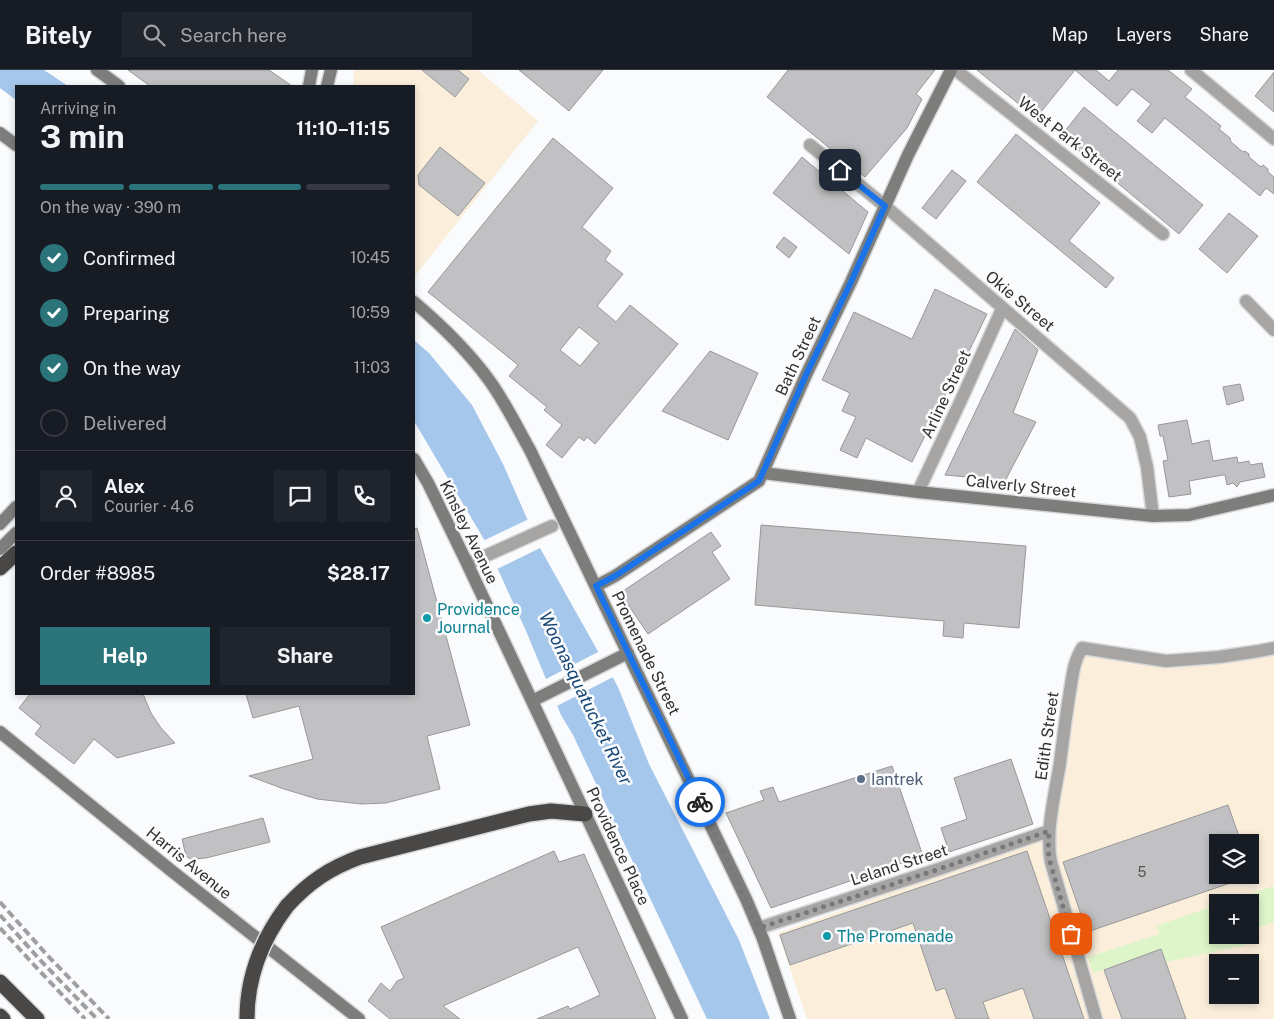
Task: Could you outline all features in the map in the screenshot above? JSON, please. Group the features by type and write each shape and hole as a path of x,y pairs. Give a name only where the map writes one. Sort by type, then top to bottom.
{"highway":[{"path":"0,568 15,554"},
{"path":"247,1019 249,992 258,958 270,932 287,906 303,889 334,867 360,858 529,814 551,811 585,814"},
{"path":"0,982 37,1019"},
{"path":"0,1016 3,1019"}],"street":[{"path":"97,70 118,85"},
{"path":"309,85 312,70"},
{"path":"327,85 331,70"},
{"name":"Bath Street","path":"596,586 615,576 759,481 908,156 951,70"},
{"name":"West Park Street","path":"956,70 1163,234"},
{"path":"1191,70 1274,138"},
{"path":"0,133 15,144"},
{"name":"Okie Street","path":"810,145 885,206 1130,418 1140,437 1153,516"},
{"path":"1246,302 1274,330"},
{"name":"Promenade Street","path":"415,303 466,352 490,381 530,450 746,899 759,928 790,1019"},
{"name":"Arline Street","path":"918,492 1002,309"},
{"name":"Kinsley Avenue","path":"415,461 466,558 532,701"},
{"name":"Calverly Street","path":"763,473 918,492 1153,516 1189,515 1274,495"},
{"path":"0,524 15,508"},
{"path":"478,560 548,528"},
{"path":"0,549 15,534"},
{"name":"Edith Street","path":"1096,1019 1048,850 1049,831 1075,660 1082,648 1166,661 1227,656 1274,648"},
{"path":"532,701 628,653"},
{"name":"Providence Place","path":"532,701 682,1019"},
{"name":"Harris Avenue","path":"0,732 359,1019"},
{"name":"Leland Street","path":"759,928 1049,831"}],"shaded area":[{"path":"354,70 478,70 538,121 415,276 415,85 353,85"},
{"path":"1274,649 1274,1019 807,1019 778,933 1042,841 1076,652 1177,667"}],"green space":[{"path":"1274,886 1274,922 1259,927 1259,894 1250,894"},
{"path":"1209,908 1209,944 1246,945 1166,962 1161,950 1093,973 1088,957 1160,934 1156,926"}],"water":[{"path":"0,70 44,70 66,85 15,85 15,99 0,88"},
{"name":"Woonasquatucket River","path":"415,341 429,353 472,405 503,464 540,548 618,687 649,764 739,940 770,1019 707,1019 573,735 561,715 526,631 485,541 415,423"}],"pier":[{"path":"529,519 542,547 495,570 483,541"},
{"path":"600,651 615,676 555,707 544,680"}],"building":[{"path":"128,70 269,70 291,85 149,85"},
{"path":"422,70 458,70 469,79 455,97"},
{"path":"519,70 603,70 569,111"},
{"path":"788,70 935,70 916,94 922,99 907,128 865,177 767,97"},
{"path":"977,70 1075,70 1036,118"},
{"path":"1075,70 1096,70 1109,81 1118,70 1168,70 1192,89 1185,97 1221,126 1219,129 1230,138 1231,142 1243,152 1245,151 1249,154 1249,157 1261,167 1263,165 1268,169 1268,172 1274,177 1274,194 1266,188 1260,196 1165,118 1152,133 1137,121 1151,104 1132,89 1117,106"},
{"path":"1274,72 1274,112 1255,96"},
{"path":"1084,107 1203,205 1179,234 1061,136"},
{"path":"1016,134 1100,203 1069,241 1114,278 1106,288 977,182"},
{"path":"553,138 613,188 582,227 611,251 605,260 623,274 597,306 616,322 630,305 678,344 595,444 587,437 584,441 579,437 562,458 546,445 562,425 544,410 547,407 509,376 518,365 428,292","holes":["579,327 599,343 580,366 560,350"]},
{"path":"440,147 485,183 458,216 419,185 418,175"},
{"path":"802,157 868,212 849,254 773,193"},
{"path":"952,170 966,181 936,219 922,208"},
{"path":"1229,213 1258,236 1227,273 1199,249"},
{"path":"784,237 797,247 789,258 776,247"},
{"path":"935,289 987,314 912,462 866,438 857,458 840,450 856,417 842,411 850,393 822,380 854,312 912,339"},
{"path":"1015,329 1038,350 1013,413 1036,422 1005,481 998,478 996,482 989,479 945,475"},
{"path":"710,351 758,373 728,440 662,411"},
{"path":"1240,384 1244,400 1227,405 1223,387"},
{"path":"1187,420 1192,444 1209,440 1213,461 1237,457 1238,463 1249,461 1250,465 1262,463 1265,477 1240,482 1237,487 1233,483 1227,485 1225,475 1189,481 1191,494 1169,497 1163,461 1168,460 1163,436 1160,436 1158,425"},
{"path":"761,525 1026,546 1019,628 964,623 963,638 943,636 944,621 755,605"},
{"name":"Providence Journal","path":"417,528 470,725 427,736 440,789 386,803 361,804 317,799 249,776 313,759 299,706 253,718 246,695 415,695 415,529"},
{"path":"711,532 721,546 712,552 730,579 648,634 620,593"},
{"path":"29,695 143,695 151,713 161,728 175,743 117,758 94,739 74,764 35,734 41,726 19,708"},
{"path":"1011,759 1033,824 949,852 941,828 967,819 954,778"},
{"path":"892,766 923,856 771,908 726,813 764,800 760,791 773,787 779,802"},
{"path":"1228,805 1238,834 1209,834 1209,884 1228,884 1087,932 1063,862"},
{"path":"263,818 270,842 206,858 190,859 186,856 182,839"},
{"path":"554,851 559,862 584,854 656,1019 537,1019 568,1006 570,1009 600,995 578,947 443,1006 460,1019 390,1019 368,1001 381,983 390,991 397,981 404,978 381,927"},
{"name":"The Promenade","path":"1027,851 1084,1019 1034,1019 1023,988 983,1002 989,1019 956,1019 945,988 936,991 913,923 790,965 780,935"},
{"path":"1161,949 1186,1019 1122,1019 1104,970"}],"railway":[{"path":"0,902 47,955 109,1019"},
{"path":"0,915 97,1019"},
{"path":"0,928 85,1019"}],"way so far":[{"path":"700,802 759,928 1049,831 1048,850 1050,862 1071,934"}],"place":[{"name":"Providence Journal","path":"427,618"},
{"name":"Iantrek","path":"861,779"},
{"name":"The Promenade","path":"827,936"}],"route":[{"path":"700,802 596,586 615,576 759,481 885,206 840,170"}]}
